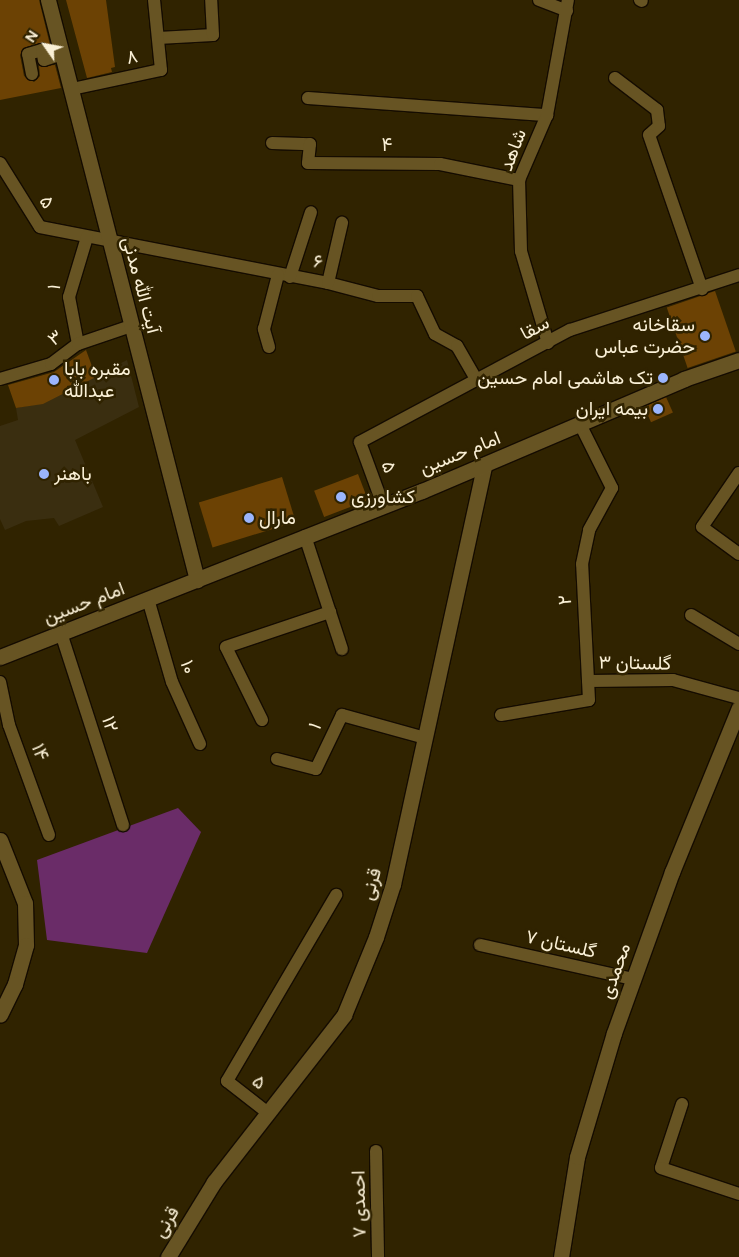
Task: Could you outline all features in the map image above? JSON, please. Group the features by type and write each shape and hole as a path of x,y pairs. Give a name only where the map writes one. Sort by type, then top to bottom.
{"street":[{"name":"آیت الله مدنی","path":"48,0 197,580"},
{"name":"۸","path":"72,89 161,70 154,0"},
{"path":"158,38 213,36 211,0"},
{"path":"539,0 568,5"},
{"name":"شاهد","path":"548,343 521,251 519,180 547,115 568,5"},
{"path":"32,74 28,54 42,50 44,60 63,54"},
{"path":"615,78 657,110 659,126 649,135 702,289"},
{"path":"308,98 547,115"},
{"name":"۴","path":"272,142 310,144 308,163 440,164 519,180"},
{"name":"۵","path":"0,163 40,227 109,242"},
{"path":"269,347 264,328 311,212"},
{"path":"328,283 342,223"},
{"name":"۱","path":"78,344 69,297 86,237"},
{"name":"۶","path":"109,242 328,283 378,296 417,296 434,334 457,346 476,379"},
{"name":"سقا","path":"360,442 570,330 702,289 739,275"},
{"name":"۳","path":"0,379 51,364 78,344 131,326"},
{"name":"امام حسین","path":"0,657 484,465 709,367 739,360"},
{"name":"۲","path":"501,716 589,700 582,564 589,530 612,488 580,424"},
{"name":"۵","path":"360,442 383,505"},
{"name":"قرنی","path":"168,1257 214,1182 344,1015 376,937 393,884 484,465"},
{"path":"739,473 702,528 739,554"},
{"path":"305,536 342,649"},
{"name":"۱۰","path":"148,599 172,682 200,744"},
{"path":"262,720 226,647 330,612"},
{"path":"691,615 739,644"},
{"name":"۱۲","path":"61,633 123,826"},
{"name":"گلستان ۳","path":"588,681 673,680 739,698"},
{"name":"۱۴","path":"0,682 9,725 49,835"},
{"name":"محمدی","path":"561,1257 577,1158 633,979 739,708"},
{"name":"۱","path":"277,760 316,769 342,715 426,738"},
{"path":"0,840 25,902 26,945 15,984 0,1016"},
{"name":"۵","path":"268,1113 228,1081 336,895"},
{"name":"گلستان ۷","path":"480,945 633,979"},
{"path":"682,1104 661,1168 739,1194"},
{"name":"احمدی ۷","path":"376,1151 378,1257"}],"shaded area":[{"name":"باهنر","path":"127,360 139,407 75,440 103,507 59,526 54,518 26,521 5,530 0,519 0,426 18,420 16,408 43,403"},
{"path":"178,808 201,832 147,953 47,940 37,860"}],"building":[{"path":"0,0 39,0 51,49 44,42 23,48 20,55 24,76 34,82 40,76 39,66 55,65 61,88 0,100"},
{"path":"66,0 106,0 115,67 111,68 112,72 87,78"},
{"name":"سقاخانه حضرت عباس","path":"715,291 736,352 688,368 667,308"},
{"name":"مقبره بابا عبدالله","path":"86,350 96,377 43,404 16,408 8,385 54,372"},
{"name":"بیمه ایران","path":"666,397 673,413 651,422 644,407"},
{"name":"کشاورزی","path":"358,474 368,500 324,517 314,491"},
{"name":"مارال","path":"282,477 296,522 213,547 199,502"}],"place":[{"name":"سقاخانه حضرت عباس","path":"705,336"},
{"name":"تک هاشمی امام حسین","path":"663,378"},
{"name":"مقبره بابا عبدالله","path":"54,380"},
{"name":"بیمه ایران","path":"658,409"},
{"name":"باهنر","path":"44,474"},
{"name":"کشاورزی","path":"341,497"},
{"name":"مارال","path":"249,518"}]}
